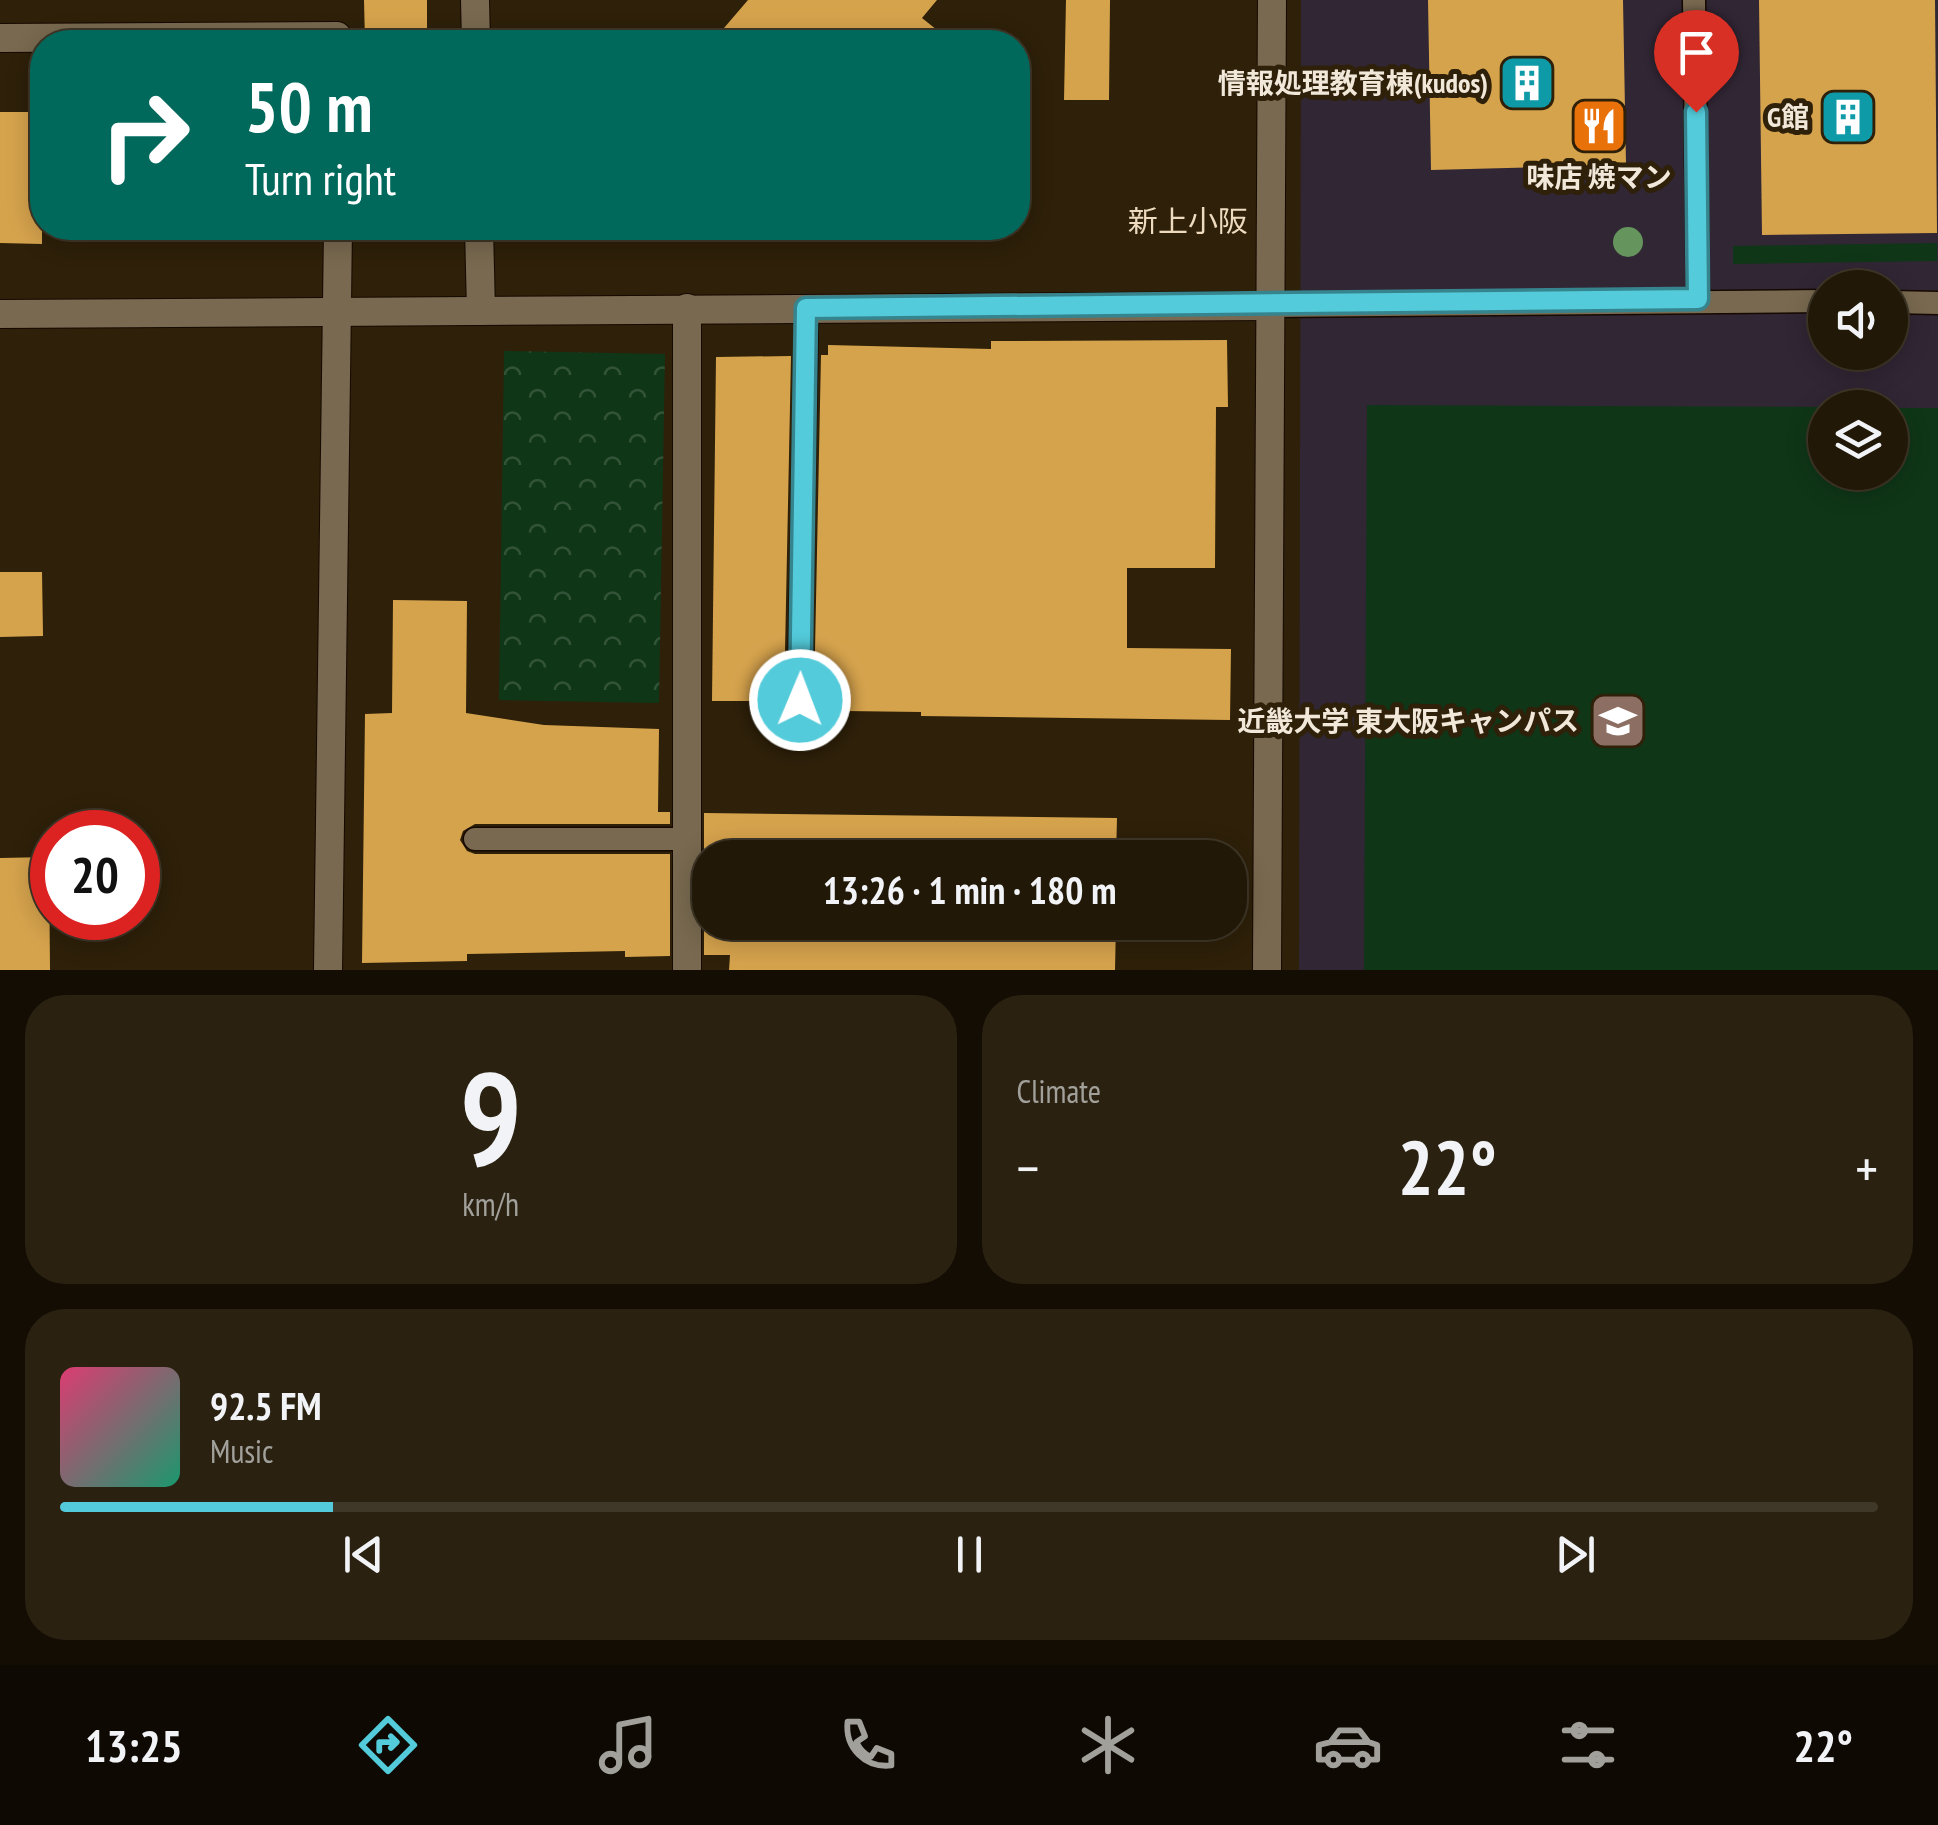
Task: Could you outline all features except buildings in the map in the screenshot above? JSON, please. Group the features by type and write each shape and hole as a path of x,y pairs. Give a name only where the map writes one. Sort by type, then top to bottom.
{"street":[{"path":"475,0 476,30"},
{"path":"1267,970 1272,0"},
{"path":"0,38 30,38"},
{"path":"328,970 338,240"},
{"path":"479,240 481,311"},
{"path":"0,314 1269,306"},
{"path":"687,308 687,970"}],"lane":[{"path":"1694,0 1698,299"},
{"path":"1269,306 1808,301"},
{"path":"1908,302 1938,303"},
{"path":"800,700 806,308"},
{"path":"475,839 687,839"}],"shaded area":[{"name":"近畿大学 東大阪キャンパス","path":"1301,0 1938,0 1938,970 1299,970"}],"green space":[{"path":"1937,243 1937,261 1733,264 1733,246"},
{"path":"504,351 665,354 659,703 499,700"},
{"path":"1367,405 1808,407 1808,490 1908,490 1908,408 1938,408 1938,970 1364,970"}],"place":[{"name":"情報処理教育棟(kudos)","path":"1527,83"},
{"name":"G館","path":"1848,117"},
{"name":"味店 焼マン","path":"1599,126"},
{"name":"近畿大学 東大阪キャンパス","path":"1618,721"}],"district":[{"name":"新上小阪","path":"1188,222"}],"route":[{"path":"800,700 806,308 1698,299 1696,112"}]}
